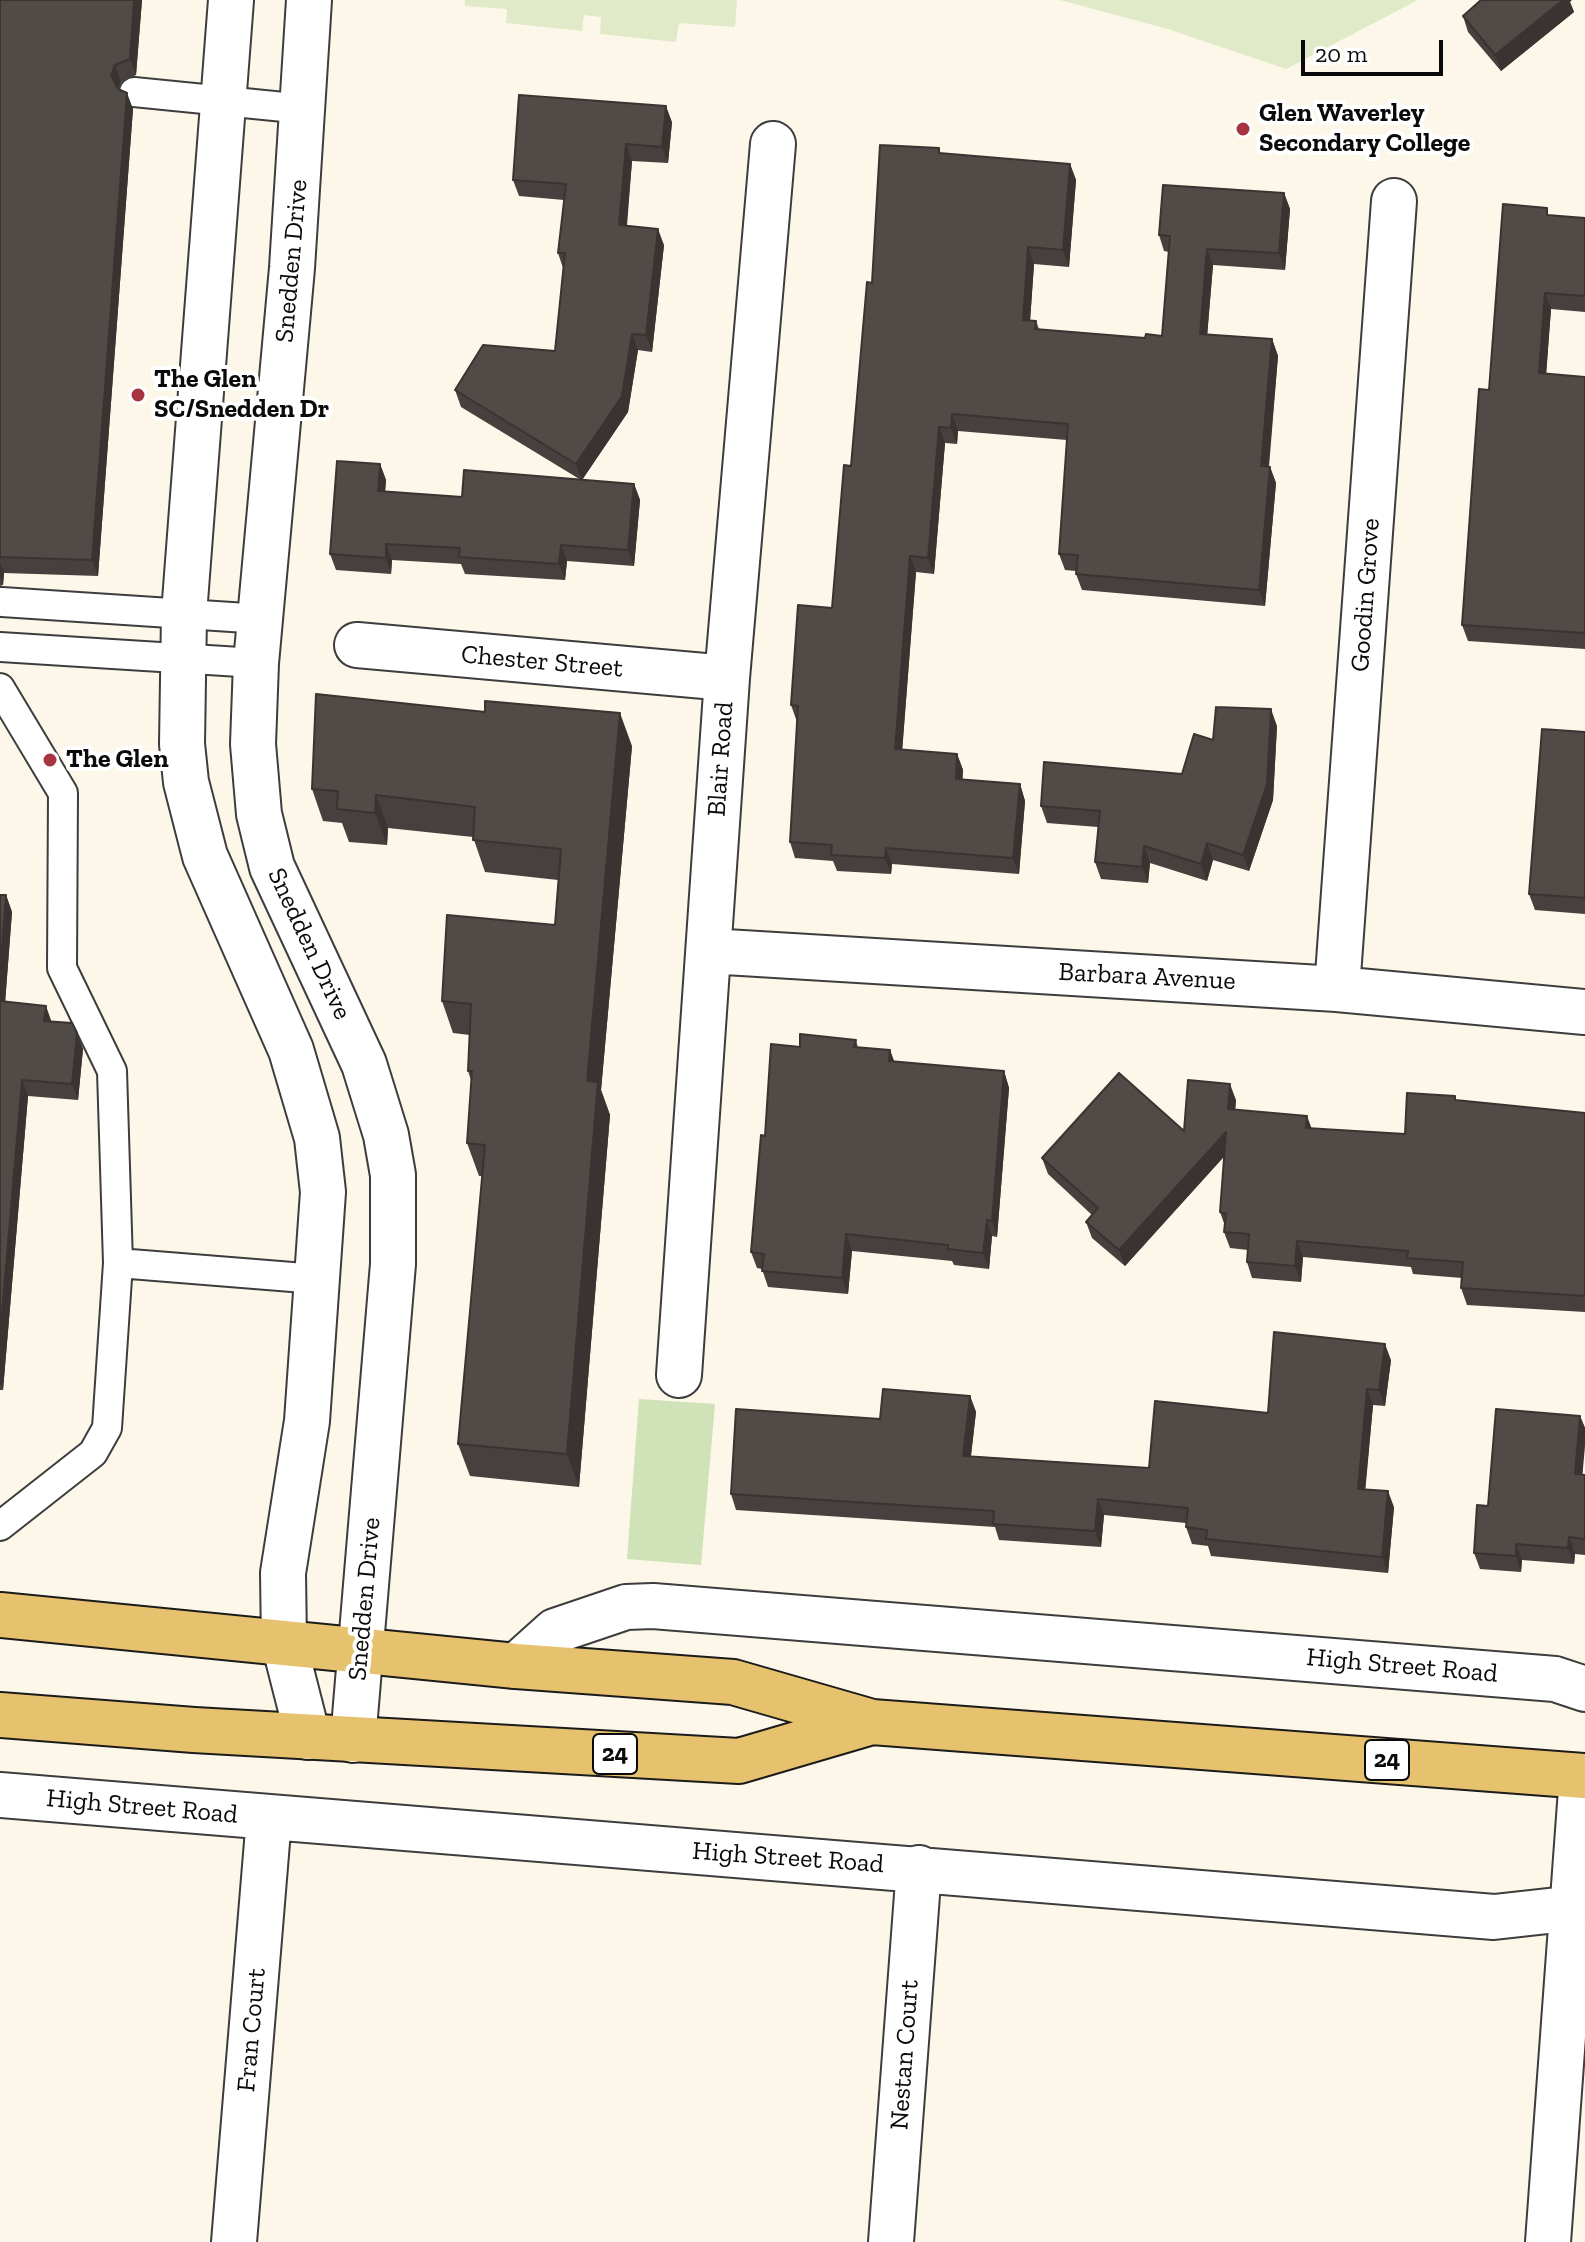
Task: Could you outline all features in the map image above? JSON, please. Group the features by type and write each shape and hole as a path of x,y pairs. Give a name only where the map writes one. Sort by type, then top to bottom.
{"main road":[{"name":"24","path":"0,1615 516,1666 733,1682 872,1722 1584,1776"},
{"name":"24","path":"0,1715 353,1740 739,1761 872,1722"}],"street":[{"path":"231,0 184,614 182,660 186,782 205,856 291,1050 317,1138 323,1192 304,1450 283,1573 284,1643 308,1737"},
{"name":"Snedden Drive","path":"309,0 304,109 256,663 253,744 265,843 285,901 335,997 364,1064 386,1135 393,1175 393,1264 353,1740"},
{"name":"Blair Road","path":"679,1375 727,678 773,144"},
{"name":"Goodin Grove","path":"1337,989 1394,201"},
{"name":"Chester Street","path":"357,645 727,678"},
{"name":"Barbara Avenue","path":"709,951 1337,989 1585,1012"},
{"name":"High Street Road","path":"516,1666 555,1631 626,1607 653,1606 1540,1677 1585,1689"},
{"path":"1548,2242 1584,1776"},
{"name":"High Street Road","path":"0,1795 1494,1917 1575,1908"},
{"name":"Fran Court","path":"234,2242 269,1818"},
{"name":"Nestan Court","path":"891,2242 919,1868"}],"lane":[{"path":"134,92 304,109"},
{"path":"2,602 262,619"},
{"path":"0,647 256,663"},
{"path":"0,688 63,793 62,968 112,1071 118,1263 107,1428 93,1453 0,1526"},
{"path":"118,1263 317,1279"}],"green space":[{"path":"465,0 737,0 735,27 679,23 676,42 600,34 601,17 584,15 582,31 506,23 507,9 465,6"},
{"path":"1060,0 1418,0 1286,69 1168,29"},
{"path":"639,1399 715,1404 701,1565 627,1559"}],"building":[{"path":"0,0 134,0 130,59 115,65 111,75 118,89 127,93 92,560 0,557"},
{"path":"1481,0 1563,0 1495,55 1463,16"},
{"path":"519,95 666,106 662,147 626,144 619,225 658,229 646,335 632,334 622,396 576,464 455,390 483,345 555,351 565,253 558,253 566,184 513,180"},
{"path":"880,145 939,148 939,153 1070,164 1063,250 1028,247 1023,320 1036,321 1035,329 1145,338 1146,334 1162,336 1170,236 1159,235 1163,185 1284,193 1279,253 1207,249 1200,334 1272,339 1261,466 1270,467 1259,590 1076,574 1078,555 1059,554 1068,424 952,414 951,428 939,427 928,558 910,556 895,749 957,754 956,779 1020,784 1013,858 886,848 885,858 831,855 832,845 790,842 798,706 791,705 798,605 832,608 844,465 851,466 867,282 872,283"},
{"path":"1503,204 1547,208 1547,215 1585,218 1585,296 1545,293 1539,373 1585,377 1585,633 1462,625 1479,389 1489,390"},
{"path":"337,461 380,464 378,491 462,497 464,470 634,484 628,550 561,545 559,564 459,557 460,548 386,544 386,558 330,554"},
{"path":"316,694 485,712 485,701 620,713 587,1081 598,1082 567,1454 458,1444 485,1145 467,1143 472,1071 468,1071 471,1004 442,1001 447,915 555,925 561,849 473,840 475,807 376,795 375,813 337,809 338,791 312,789"},
{"path":"1216,707 1271,709 1267,784 1243,855 1207,843 1201,864 1144,846 1142,867 1095,862 1100,811 1041,806 1044,762 1182,774 1194,734 1213,740"},
{"path":"1542,729 1585,732 1585,898 1529,894"},
{"path":"0,895 6,895 0,978"},
{"path":"0,1001 46,1006 44,1021 72,1023 77,1033 72,1084 22,1080 0,1337"},
{"path":"800,1034 856,1040 854,1047 890,1050 889,1061 1004,1071 992,1221 987,1220 983,1253 948,1249 948,1245 846,1234 842,1278 762,1271 764,1254 751,1252 761,1135 765,1136 771,1044 800,1047"},
{"path":"1119,1073 1184,1131 1188,1080 1230,1084 1228,1109 1307,1116 1306,1128 1405,1134 1407,1093 1585,1113 1585,1296 1461,1288 1463,1262 1407,1258 1408,1251 1297,1241 1295,1266 1247,1262 1249,1234 1224,1232 1226,1214 1220,1212 1226,1132 1119,1250 1086,1222 1098,1208 1042,1158"},
{"path":"1274,1332 1385,1344 1379,1390 1367,1389 1358,1489 1388,1491 1382,1557 1206,1539 1207,1530 1186,1527 1188,1508 1098,1499 1095,1531 993,1524 994,1511 731,1494 736,1409 880,1419 883,1389 970,1396 963,1456 1149,1468 1155,1401 1268,1413"},
{"path":"1496,1409 1580,1416 1575,1474 1585,1475 1585,1539 1569,1537 1568,1548 1516,1544 1516,1556 1474,1553 1477,1505 1488,1506"}],"place":[{"name":"Glen Waverley Secondary College","path":"1243,129"},
{"name":"The Glen SC/Snedden Dr","path":"138,395"},
{"name":"The Glen","path":"50,760"}]}
